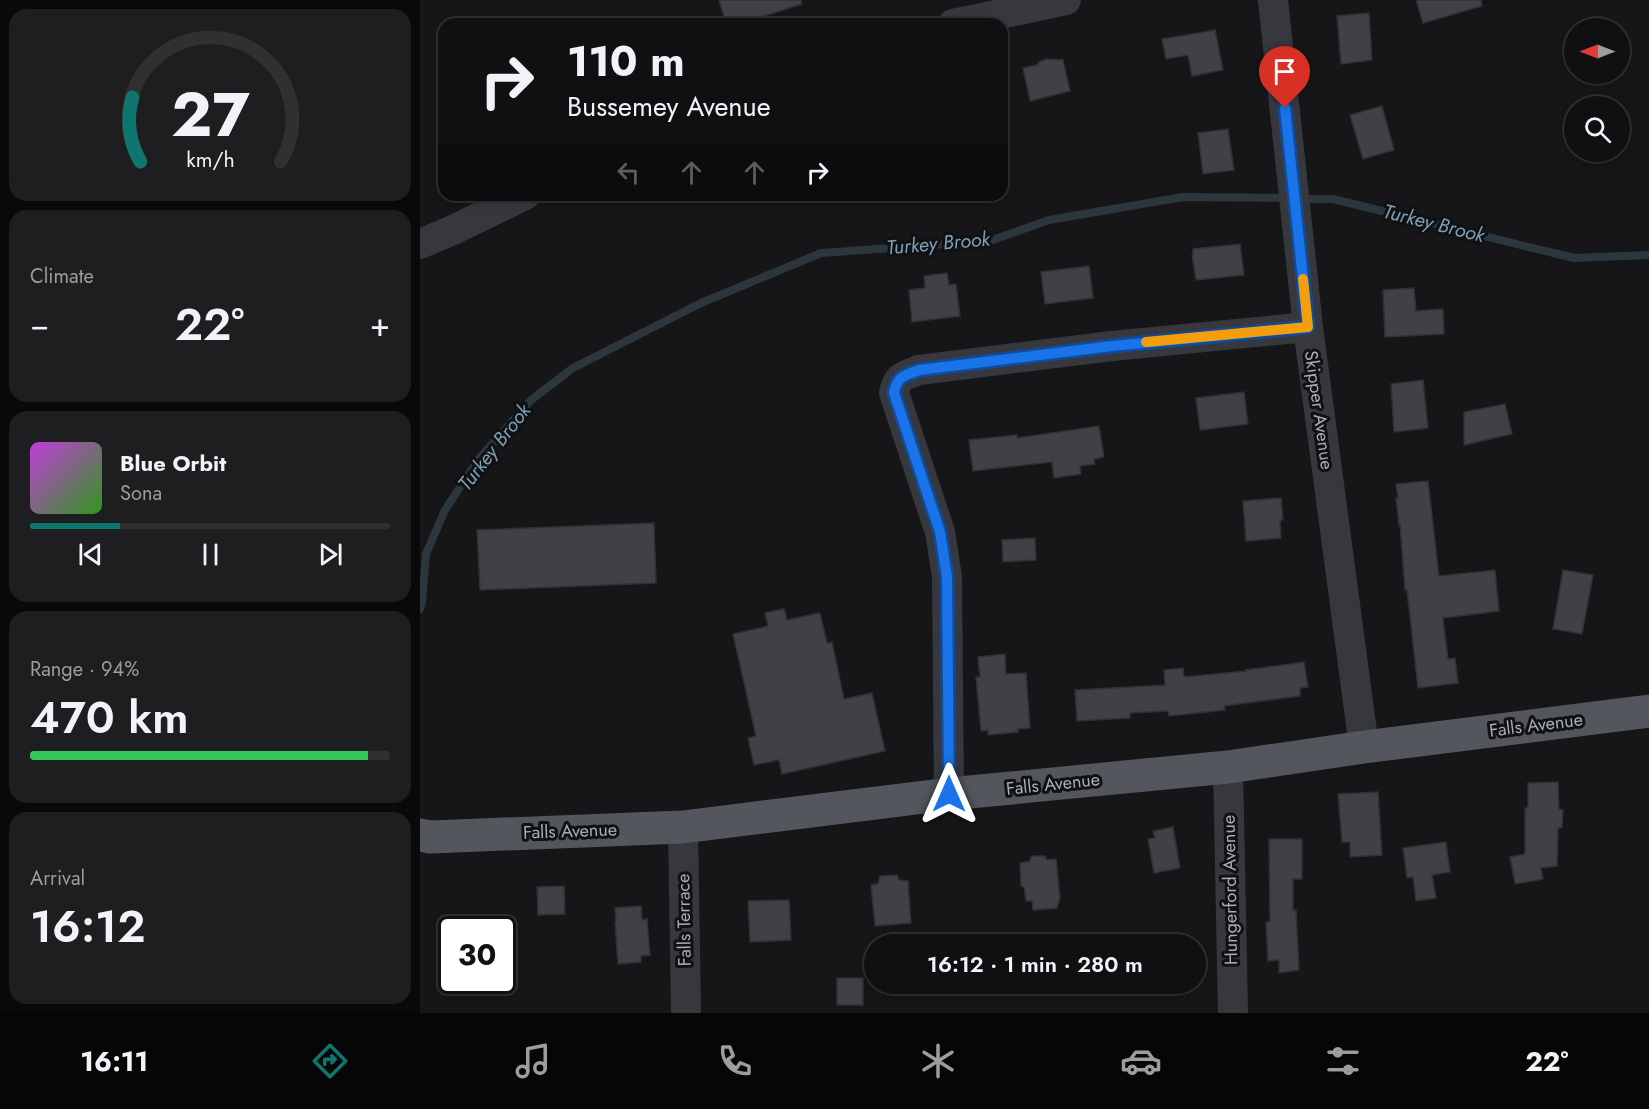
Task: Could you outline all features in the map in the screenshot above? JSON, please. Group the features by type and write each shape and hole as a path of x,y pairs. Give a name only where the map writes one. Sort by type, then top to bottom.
{"main road":[{"name":"Falls Avenue","path":"420,835 430,837 683,827 949,794 1227,767 1364,747 1649,711"}],"street":[{"path":"980,18 1066,0"},
{"name":"Skipper Avenue","path":"1273,0 1308,327 1364,747"},
{"path":"420,244 513,201"},
{"path":"949,794 947,577 940,532 894,393 896,383 919,370 1112,346 1308,327"},
{"name":"Hungerford Avenue","path":"1227,767 1233,1013"},
{"name":"Falls Terrace","path":"683,827 686,1013"}],"building":[{"path":"719,0 801,0 802,4 758,18 724,18"},
{"path":"1416,0 1481,0 1482,6 1423,23"},
{"path":"1369,13 1372,60 1341,64 1337,16"},
{"path":"1215,30 1223,70 1192,76 1188,55 1166,59 1162,39"},
{"path":"1046,59 1063,60 1070,91 1030,101 1023,68 1037,65"},
{"path":"1382,106 1394,150 1363,159 1350,115"},
{"path":"1228,129 1234,170 1203,174 1198,133"},
{"path":"1240,244 1244,275 1196,280 1193,249"},
{"path":"1089,266 1093,298 1045,304 1041,272"},
{"path":"947,273 949,285 956,284 960,316 912,322 909,290 925,288 924,276"},
{"path":"1414,288 1416,311 1443,309 1444,334 1385,337 1383,290"},
{"path":"1423,380 1428,428 1394,432 1391,384"},
{"path":"1244,392 1248,424 1200,430 1196,398"},
{"path":"1505,404 1512,434 1464,445 1464,412"},
{"path":"1099,426 1104,457 1094,459 1095,464 1080,466 1081,474 1054,478 1052,462 973,471 969,440 1017,435 1017,438"},
{"path":"1428,481 1439,576 1495,570 1499,611 1443,618 1448,659 1455,658 1458,683 1418,688 1407,590 1405,590 1396,484"},
{"path":"1281,498 1283,520 1280,520 1281,538 1246,541 1243,501"},
{"path":"654,523 656,583 480,590 477,530"},
{"path":"1035,538 1036,560 1003,562 1002,540"},
{"path":"1563,570 1593,575 1582,634 1553,629"},
{"path":"784,609 787,620 820,613 827,643 832,642 844,699 872,693 885,751 782,774 779,760 754,765 748,738 756,736 733,634 768,626 765,613"},
{"path":"1005,654 1006,674 1026,673 1030,728 1018,729 1018,732 988,735 988,730 981,731 976,677 980,677 978,657"},
{"path":"1304,662 1308,687 1300,688 1300,696 1224,706 1225,710 1169,716 1168,711 1130,713 1130,718 1077,721 1075,690 1165,685 1164,670 1183,668 1184,677"},
{"path":"1558,782 1559,809 1563,810 1562,827 1558,829 1557,866 1541,868 1543,879 1515,884 1510,857 1525,854 1525,808 1528,808 1528,783"},
{"path":"1378,792 1382,855 1350,857 1350,842 1342,842 1338,794"},
{"path":"1173,827 1180,868 1154,873 1148,839 1155,838 1153,831"},
{"path":"1269,839 1302,839 1302,879 1293,879 1293,910 1296,910 1299,970 1279,973 1279,960 1268,961 1266,922 1270,922"},
{"path":"1446,842 1450,872 1432,875 1436,898 1416,901 1413,877 1407,878 1403,848"},
{"path":"1031,856 1045,856 1047,860 1056,859 1060,898 1057,908 1033,910 1032,901 1026,901 1024,887 1021,886 1020,863 1030,861"},
{"path":"897,875 899,880 908,881 911,923 875,926 871,885 878,884 880,876"},
{"path":"564,886 565,914 538,915 537,887"},
{"path":"789,900 791,940 750,942 748,901"},
{"path":"641,906 642,920 647,919 650,955 641,956 641,962 618,964 615,908"},
{"path":"837,978 863,978 863,1005 837,1005"}],"waterway":[{"name":"Turkey Brook","path":"420,609 426,554 445,510 478,460 531,400 573,368 701,303 821,253 990,241 1049,220 1183,197 1287,198"},
{"name":"Turkey Brook","path":"1299,199 1333,199 1574,258 1649,255"}],"slow traffic":[{"path":"1146,342 1308,327 1303,279"}],"route":[{"path":"949,794 947,577 940,532 894,393 896,383 919,370 1112,346 1308,327 1285,108"}]}
